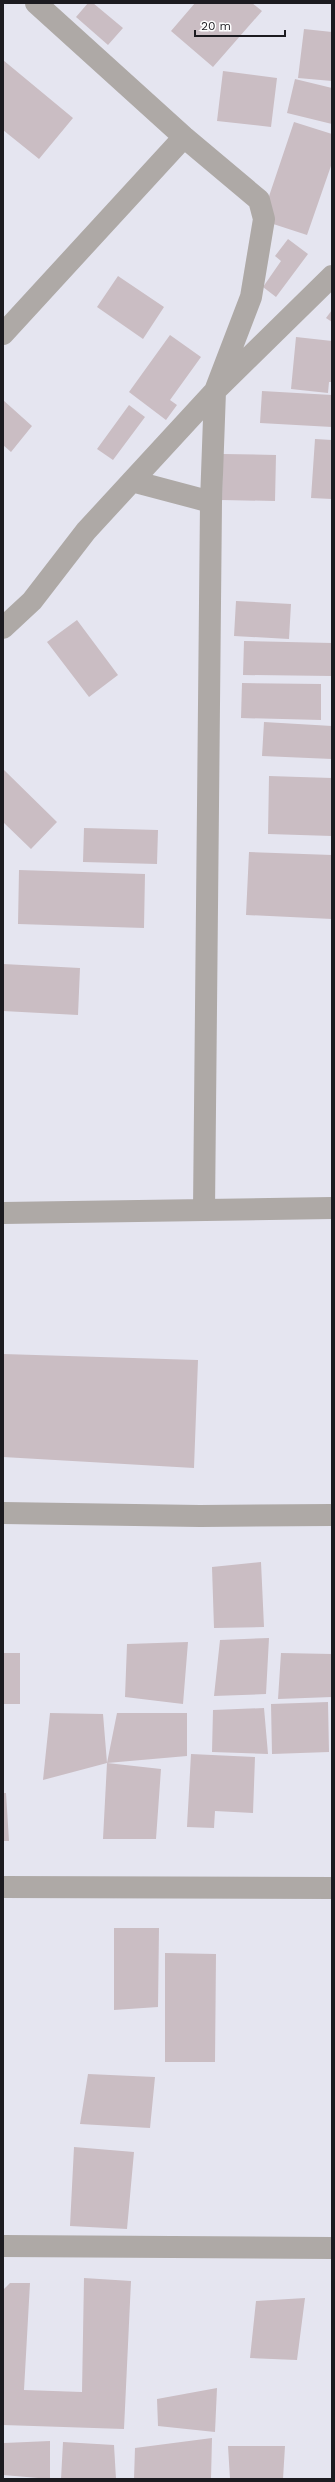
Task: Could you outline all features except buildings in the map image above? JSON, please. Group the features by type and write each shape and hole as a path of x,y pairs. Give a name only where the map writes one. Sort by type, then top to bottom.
{"street":[{"path":"36,3 184,137 259,200 264,219 251,297 215,391 211,502 204,1210"},
{"path":"3,334 184,137"},
{"path":"3,628 32,601 86,531 215,391 332,276"},
{"path":"132,481 211,502"},
{"path":"3,1213 332,1208"},
{"path":"3,1513 200,1516 332,1515"},
{"path":"3,1887 332,1888"},
{"path":"3,2246 332,2248"}]}
